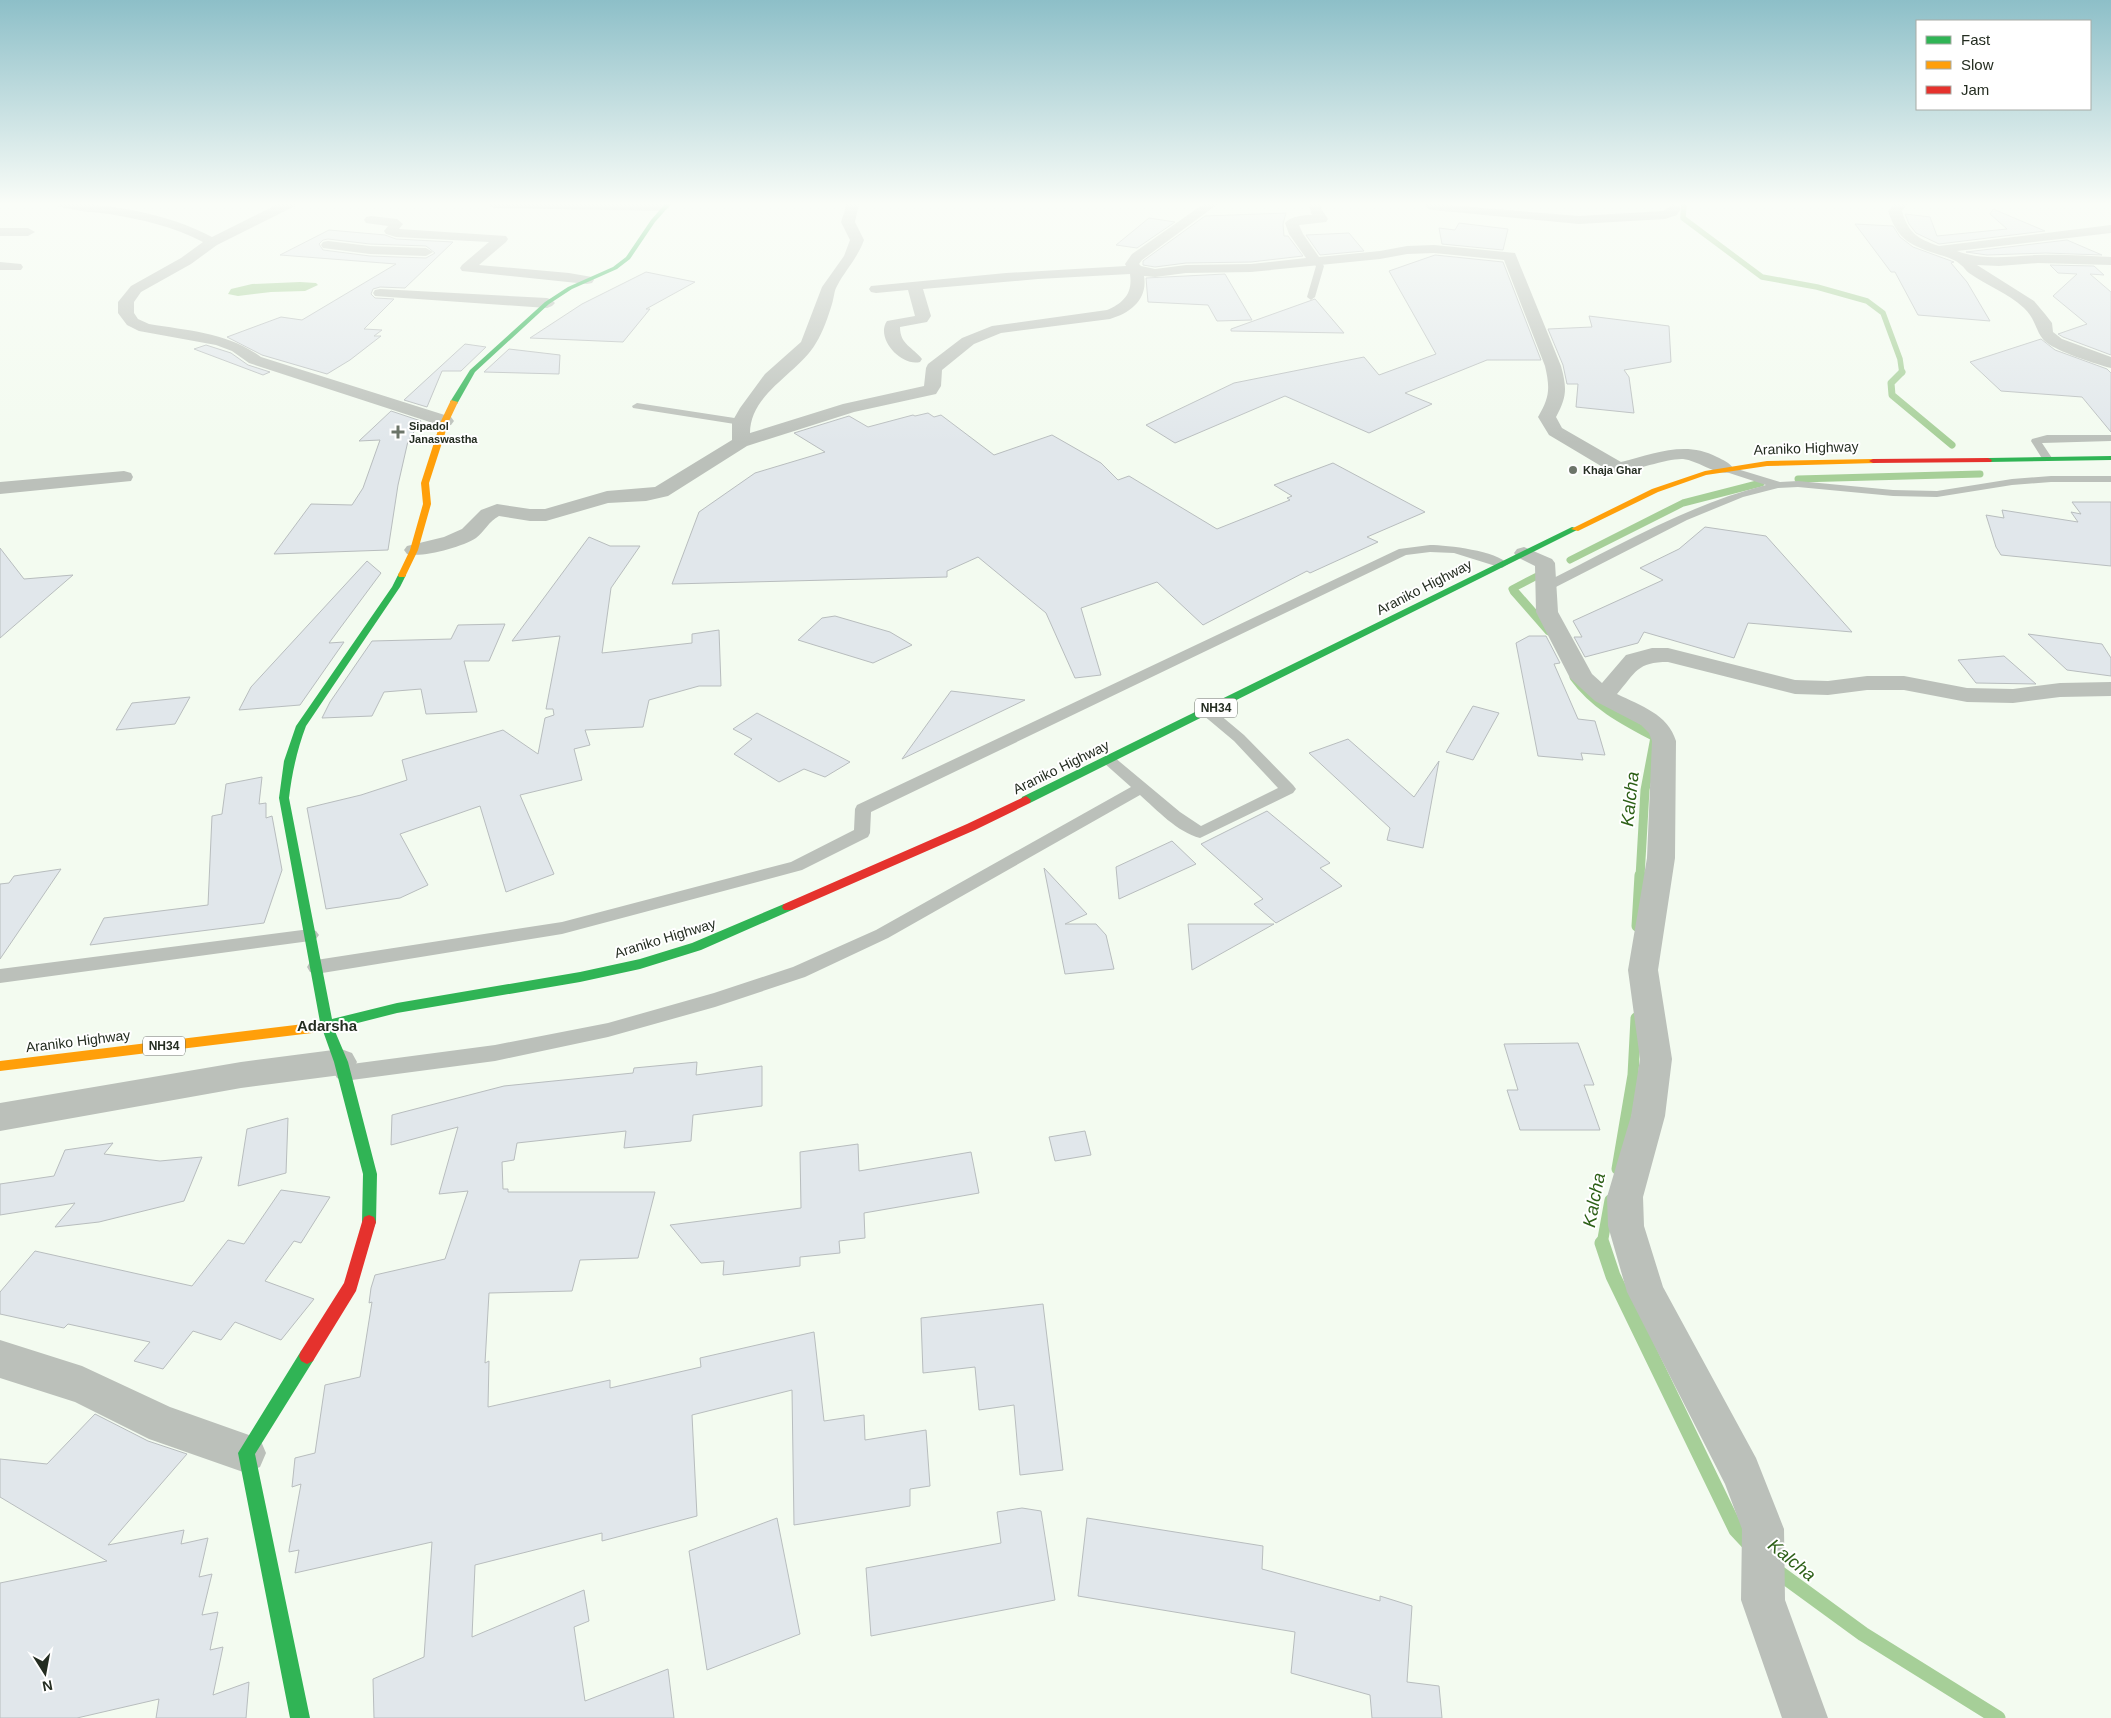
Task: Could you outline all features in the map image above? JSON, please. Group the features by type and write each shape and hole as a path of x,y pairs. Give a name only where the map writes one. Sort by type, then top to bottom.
{"main road":[{"path":"300,1718 246,1452 351,1286 369,1224 370,1174 343,1068 327,1026 284,798 292,748 313,706 396,587 414,550 427,504 425,483 445,421 456,397 472,371 547,303 581,283"},
{"name":"Araniko Highway","path":"0,1066 327,1026 398,1008 562,982 641,964 702,946 971,827 1208,712 1524,553 1658,488 1724,468 1763,463 2111,458"}],"street":[{"path":"146,283 136,289 126,302 126,313 132,322 159,331 220,341 238,348 255,360 445,421"},
{"path":"741,442 741,422 771,378 804,349 809,342 832,283"},
{"path":"876,289 935,283"},
{"path":"414,550 450,542 469,533 488,514 497,510 530,515 546,515 607,497 646,495 661,492 741,442 849,408 930,390 933,386 934,368 968,341 998,330 1110,314 1126,307 1135,295 1140,283"},
{"path":"1519,283 1548,349 1557,395 1547,417 1554,431 1618,468 1680,453 1702,456 1724,468"},
{"path":"1995,283 2029,305 2042,317 2046,326 2046,334 2056,342 2111,363"},
{"path":"914,285 924,316 922,319 915,321 893,324 892,328 896,344 902,351 914,358"},
{"path":"380,293 547,303"},
{"path":"0,488 124,477"},
{"path":"1524,553 1545,563 1547,612 1582,678 1603,696 1650,720 1661,731 1664,741 1661,858 1643,970 1656,1059 1648,1116 1625,1197 1626,1226 1646,1292 1741,1473 1763,1529 1763,1600 1805,1718"},
{"path":"1603,696 1634,660 1652,655 1668,655 1795,687 1828,688 1867,683 1904,683 1967,695 2013,696 2060,690 2111,689"},
{"path":"0,1117 241,1075 343,1068"},
{"path":"0,1359 82,1386 163,1425 246,1452"}],"lane":[{"path":"1311,296 1315,283"},
{"path":"638,406 741,422"},
{"path":"2047,458 2036,441 2047,438 2111,438"},
{"path":"1724,468 1779,485"},
{"path":"1546,587 1683,518 1739,495 1779,485 1798,484 1870,492 1937,494 2012,482 2051,479 2111,479"},
{"path":"316,967 562,928 796,866 862,833 864,809 1402,552 1426,547 1451,548 1502,564"},
{"path":"1109,760 1174,816 1200,833 1288,789 1239,738 1208,712"},
{"path":"343,1068 495,1053 608,1030 715,1000 800,972 882,934 1141,788"},
{"path":"0,976 310,935"}],"shaded area":[{"path":"316,283 318,285 305,291 271,292 238,296 228,294 231,289 252,284"}],"building":[{"path":"364,283 410,283 405,288 380,287 373,289 371,294 375,298 394,299 364,329 382,330 374,336 381,336 350,360 327,374 262,355 227,337 281,317 302,320"},
{"path":"624,283 693,283 646,309 650,309 623,342 530,338 582,304"},
{"path":"1146,283 1230,283 1252,320 1217,321 1208,305 1148,302"},
{"path":"1396,283 1511,283 1541,360 1487,360 1405,393 1432,404 1369,433 1285,396 1175,443 1146,425 1234,383 1364,357 1379,375 1436,354"},
{"path":"1901,283 1968,283 1990,321 1918,315"},
{"path":"2067,283 2101,283 2111,292 2111,355 2058,334 2087,324 2053,296"},
{"path":"1315,299 1344,333 1231,331 1231,329"},
{"path":"1589,316 1669,326 1671,362 1624,370 1629,377 1634,413 1576,407 1578,384 1567,384 1563,365 1548,329 1592,327"},
{"path":"2041,339 2055,350 2107,369 2111,373 2111,432 2082,397 2001,391 1970,362"},
{"path":"465,344 486,347 461,371 442,371 427,407 404,400"},
{"path":"206,345 231,353 248,365 270,372 263,375 194,349"},
{"path":"509,349 560,355 559,374 484,372"},
{"path":"391,411 421,421 408,441 398,485 388,550 274,554 311,504 352,505 363,488 380,440 359,441"},
{"path":"928,413 934,417 941,415 994,455 1052,435 1101,463 1118,480 1129,476 1217,529 1290,500 1287,498 1292,496 1274,485 1333,463 1425,512 1367,537 1378,542 1310,573 1307,571 1203,625 1157,582 1081,608 1101,675 1075,678 1046,613 978,557 947,571 947,577 672,584 699,512 755,473 825,452 794,433 849,416 868,427"},
{"path":"2072,502 2111,502 2111,566 2001,555 1996,547 1986,515 2004,518 2002,510 2078,522 2071,512 2081,514"},
{"path":"1705,527 1766,536 1852,632 1748,623 1734,658 1644,632 1638,643 1585,657 1574,637 1582,637 1573,621 1663,580 1640,568 1679,549"},
{"path":"589,537 610,546 640,546 611,588 602,653 692,643 692,634 719,630 721,686 699,686 649,700 643,727 585,730 590,745 574,749 582,780 520,795 554,874 506,892 480,806 400,834 428,885 400,898 326,909 307,808 361,795 407,780 402,760 503,730 538,754 545,718 554,715 553,709 546,709 560,636 512,641"},
{"path":"0,548 24,579 73,575 0,638"},
{"path":"367,561 381,573 329,643 344,642 300,705 239,710 251,687"},
{"path":"835,616 890,632 912,645 873,663 798,640 822,618"},
{"path":"505,624 489,661 464,661 477,712 426,714 421,689 384,692 372,716 322,718 330,702 372,641 451,639 458,625"},
{"path":"2028,634 2102,644 2111,658 2111,676 2067,670"},
{"path":"1529,636 1546,636 1560,663 1554,664 1578,719 1595,721 1605,755 1581,753 1583,760 1538,756 1516,643"},
{"path":"2004,656 2036,684 1976,683 1958,660"},
{"path":"951,691 1025,700 902,759"},
{"path":"190,697 175,724 116,730 132,703"},
{"path":"1473,706 1499,713 1473,760 1446,752"},
{"path":"757,713 850,762 825,777 804,769 779,782 734,754 752,739 733,729"},
{"path":"1348,739 1414,797 1439,761 1423,848 1387,840 1390,828 1309,753"},
{"path":"262,777 259,804 266,803 266,818 272,816 282,870 264,923 90,945 104,918 208,905 212,816 222,814 226,784"},
{"path":"1267,811 1330,863 1320,868 1342,886 1276,923 1254,904 1263,899 1201,844"},
{"path":"1172,841 1196,864 1119,899 1116,867"},
{"path":"1044,868 1087,914 1065,924 1096,924 1106,935 1114,969 1065,974"},
{"path":"61,869 0,959 0,884 9,883 14,876"},
{"path":"1188,924 1274,924 1192,970"},
{"path":"1578,1043 1594,1085 1584,1085 1600,1130 1520,1130 1507,1090 1518,1090 1504,1044"},
{"path":"697,1062 696,1075 762,1066 762,1106 693,1115 691,1141 624,1148 626,1131 517,1143 514,1160 502,1162 503,1189 508,1189 508,1192 655,1192 638,1258 580,1260 572,1291 489,1293 485,1363 489,1361 488,1407 610,1380 610,1388 701,1367 700,1358 814,1332 824,1421 864,1415 865,1440 926,1430 930,1486 910,1489 910,1506 794,1525 792,1390 692,1415 697,1516 602,1541 602,1533 475,1565 472,1637 584,1590 589,1621 574,1627 585,1701 668,1669 674,1718 374,1718 373,1679 424,1657 432,1542 295,1573 299,1550 289,1552 289,1550 301,1484 292,1487 295,1458 315,1453 325,1385 360,1377 372,1302 369,1303 371,1288 375,1275 445,1259 468,1191 439,1194 458,1127 391,1145 392,1115 504,1086 633,1073 634,1068"},
{"path":"288,1118 286,1173 238,1186 247,1129"},
{"path":"1085,1131 1091,1155 1055,1161 1049,1137"},
{"path":"113,1143 104,1154 160,1161 202,1157 184,1201 99,1222 55,1227 75,1203 0,1215 0,1184 54,1176 65,1150"},
{"path":"858,1144 859,1171 971,1152 979,1193 864,1213 865,1238 839,1241 840,1253 800,1257 800,1266 723,1275 724,1261 701,1263 670,1225 801,1208 800,1152"},
{"path":"281,1190 330,1197 301,1243 294,1241 265,1281 314,1299 281,1340 235,1322 221,1340 193,1331 163,1369 134,1361 150,1342 68,1324 64,1328 0,1314 0,1292 35,1251 192,1286 228,1240 244,1244"},
{"path":"1043,1304 1063,1470 1020,1475 1014,1405 979,1410 975,1367 923,1373 921,1318"},
{"path":"95,1414 148,1441 187,1454 108,1545 184,1530 181,1544 208,1538 199,1577 212,1574 202,1615 218,1612 210,1650 223,1647 213,1695 249,1682 246,1718 156,1718 159,1699 77,1718 0,1718 0,1583 107,1561 0,1497 0,1459 47,1464"},
{"path":"1022,1508 1041,1511 1055,1600 871,1636 866,1568 1001,1543 997,1512"},
{"path":"777,1518 800,1634 707,1670 689,1551"},
{"path":"1087,1518 1263,1546 1262,1569 1380,1601 1380,1596 1412,1606 1407,1682 1439,1686 1442,1718 1372,1718 1370,1695 1291,1673 1295,1632 1078,1596"}],"waterway":[{"path":"1796,283 1867,301 1883,313 1900,359 1902,372"},
{"path":"1902,372 1891,383 1892,395 1952,445"},
{"path":"1798,479 1980,474"},
{"path":"1570,560 1683,503 1761,483"},
{"path":"1515,593 1512,589 1541,574"},
{"name":"Kalcha","path":"1514,591 1549,631"},
{"name":"Kalcha","path":"1574,677 1601,705 1655,737 1645,790 1640,877"},
{"name":"Kalcha","path":"1637,926 1640,875"},
{"name":"Kalcha","path":"1617,1169 1633,1075 1636,1018"},
{"name":"Kalcha","path":"1602,1243 1610,1200"},
{"name":"Kalcha","path":"1602,1243 1613,1276 1736,1530 1750,1545"},
{"name":"Kalcha","path":"1774,1569 1863,1634 1998,1718"}],"traffic: fast":[{"path":"454,402 472,371 547,303 581,283"},
{"path":"1988,460 2111,458"},
{"path":"1026,800 1575,529"},
{"path":"369,1222 370,1174 341,1062 327,1026 284,798 294,744 301,726 396,587 402,575"},
{"path":"312,1028 427,1002 580,977 640,964 678,953 734,932 788,907"},
{"path":"300,1718 246,1453 307,1356"}],"traffic: slow":[{"path":"402,575 414,550 427,504 425,483 445,421 454,402"},
{"path":"1575,529 1655,490 1705,473 1767,464 1873,461"},
{"path":"0,1066 312,1028"}],"traffic: jam":[{"path":"1873,461 1988,460"},
{"path":"788,907 971,827 1026,800"},
{"path":"307,1356 351,1286 369,1222"}],"place":[{"name":"Sipadol Janaswastha","path":"398,432"},
{"name":"Khaja Ghar","path":"1573,470"}],"district":[{"name":"Adarsha","path":"327,1026"}]}
